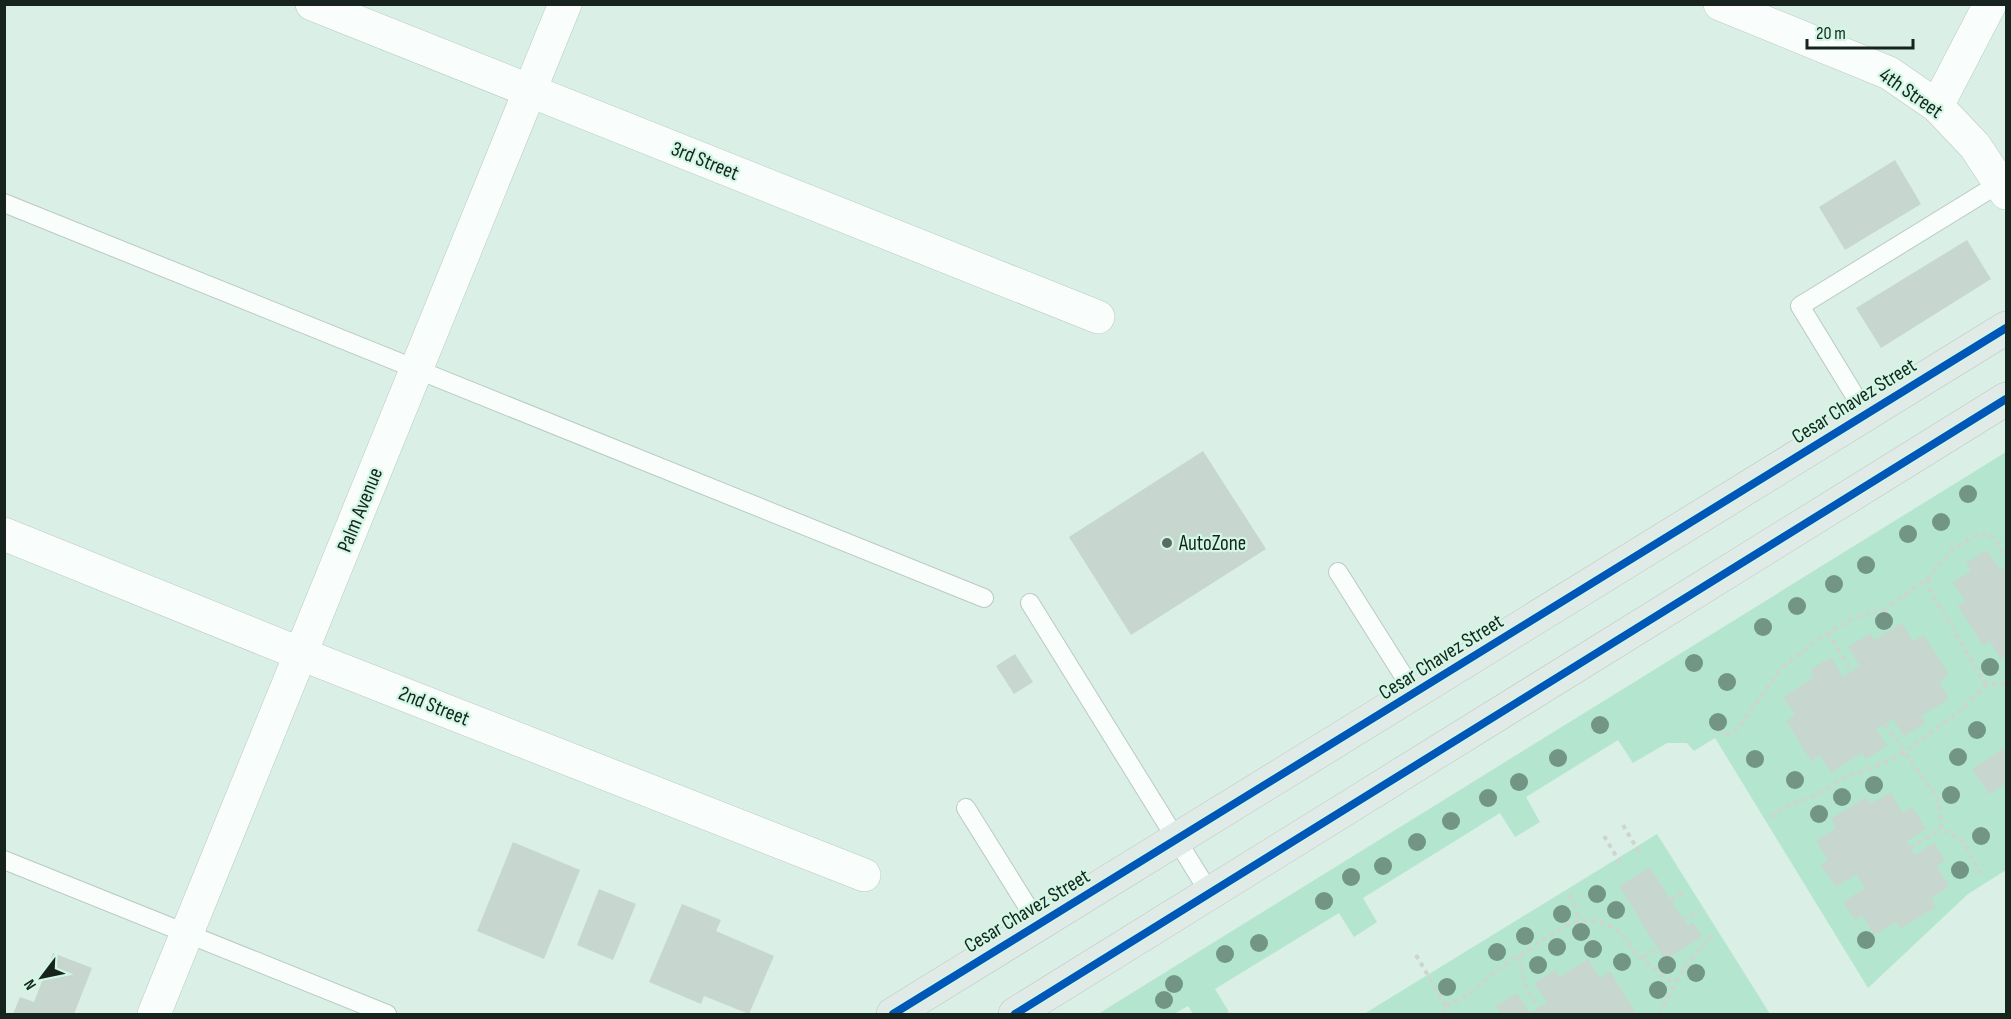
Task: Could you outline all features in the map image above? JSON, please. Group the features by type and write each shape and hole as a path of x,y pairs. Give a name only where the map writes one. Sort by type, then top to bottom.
{"main road":[{"name":"Cesar Chavez Street","path":"893,1014 1178,841 2007,328"},
{"path":"1015,1014 2007,399"}],"street":[{"name":"3rd Street","path":"312,4 530,93 1098,317"},
{"name":"Palm Avenue","path":"154,1014 565,4"},
{"name":"4th Street","path":"1720,4 1889,73 1937,106 1975,146 2003,188"},
{"path":"1937,106 1990,4"},
{"name":"2nd Street","path":"4,534 301,654 864,875"}],"lane":[{"path":"1866,414 1800,306 2003,188"},
{"path":"4,203 984,598"},
{"path":"1338,572 1415,694"},
{"path":"1030,603 1209,892"},
{"path":"966,807 1039,925"},
{"path":"4,860 387,1014"}],"path":[{"path":"1717,730 1727,734 1737,730 1779,670 1828,633 1853,618 1885,609 1927,579 1953,549 1975,536 1989,534 1999,545 2007,561"},
{"path":"1927,579 1930,590 1986,685"},
{"path":"1828,633 1852,672"},
{"path":"1771,817 1791,804 1812,797 1848,776 1872,768 1905,752 1962,709 1986,685 2005,686"},
{"path":"1885,724 1937,798 1941,813 1941,829"},
{"path":"1623,825 1639,852"},
{"path":"1910,848 1941,829"},
{"path":"1941,829 1964,842 1983,878"},
{"path":"1604,836 1621,864"},
{"path":"1671,900 1686,890"},
{"path":"1570,895 1580,920"},
{"path":"1683,921 1699,911"},
{"path":"1442,1014 1446,1006 1469,994 1500,968 1560,929 1580,920 1611,926 1623,935 1636,954 1643,957 1674,985"},
{"path":"1660,1014 1674,985 1699,947 1714,934"},
{"path":"1643,957 1658,948"},
{"path":"1416,955 1446,1006"},
{"path":"1520,957 1524,982 1538,1008"}],"green space":[{"path":"2006,452 2006,870 1968,894 1868,988 1715,738 1694,751 1687,743 1667,743 1633,763 1618,740 1526,797 1540,822 1515,837 1500,813 1363,898 1377,922 1354,937 1339,913 1215,989 1229,1012 1193,1014 1188,1006 1174,1014 1098,1014"},
{"path":"1657,834 1770,1014 1364,1014 1636,847"}],"building":[{"path":"1895,160 1921,204 1845,250 1819,207"},
{"path":"1967,240 1991,279 1881,348 1856,308"},
{"name":"AutoZone","path":"1203,451 1266,549 1131,635 1069,537"},
{"path":"1987,550 2000,570 2006,566 2006,655 2001,659 1990,641 1983,646 1958,606 1965,601 1953,582 1971,571 1966,563"},
{"path":"1902,623 1913,641 1924,635 1949,675 1939,682 1949,699 1921,716 1926,723 1904,736 1893,719 1876,729 1887,746 1866,759 1862,753 1831,773 1820,755 1811,761 1786,721 1795,715 1783,697 1814,677 1810,670 1831,657 1843,677 1860,666 1848,647 1870,633 1874,640"},
{"path":"1015,654 1033,682 1014,694 996,666"},
{"path":"2004,748 2006,783 1989,794 1972,769"},
{"path":"1890,792 1903,813 1912,807 1926,829 1906,842 1915,855 1934,843 1945,861 1937,866 1949,886 1931,898 1936,907 1900,929 1896,922 1874,935 1862,915 1855,920 1843,902 1865,888 1856,875 1836,887 1821,865 1828,860 1816,841 1836,828 1831,819 1866,797 1870,804"},
{"path":"513,842 580,870 544,959 477,931"},
{"path":"1650,867 1687,926 1693,922 1702,937 1665,960 1619,886"},
{"path":"599,889 636,904 613,960 577,945"},
{"path":"682,904 721,920 716,931 774,956 749,1014 704,996 701,1004 649,982"},
{"path":"53,953 92,968 74,1014 13,1014 20,997 34,1002"},
{"path":"1588,959 1600,978 1610,971 1635,1011 1631,1014 1501,1014 1495,1006 1517,993 1530,1013 1547,1003 1534,983 1555,970 1559,977"}],"cycle path":[{"path":"893,1014 2006,328"},
{"path":"1015,1014 2006,399"}],"place":[{"name":"AutoZone","path":"1167,543"}]}
